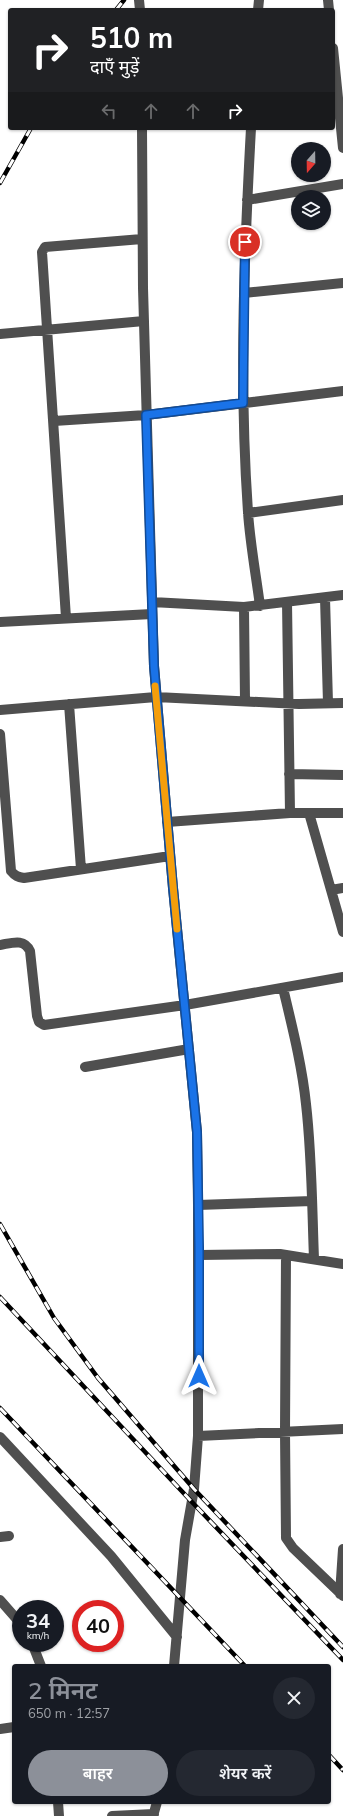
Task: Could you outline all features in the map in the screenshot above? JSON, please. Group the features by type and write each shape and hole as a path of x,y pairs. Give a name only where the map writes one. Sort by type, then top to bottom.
{"street":[{"path":"335,68 343,148"},
{"path":"142,130 142,239 146,415 156,697 197,1132 199,1255 198,1436 194,1488 185,1540 174,1664"},
{"path":"252,130 247,200 243,403 248,514 260,606"},
{"path":"247,200 343,184"},
{"path":"66,618 42,252 43,249 142,239"},
{"path":"244,293 343,283"},
{"path":"0,334 144,321"},
{"path":"54,421 146,415 343,391"},
{"path":"248,514 343,500"},
{"path":"152,602 244,608 343,595"},
{"path":"325,598 328,704"},
{"path":"287,602 290,813"},
{"path":"244,608 245,701"},
{"path":"0,622 152,614"},
{"path":"0,710 156,697 288,704 343,703"},
{"path":"70,704 81,869"},
{"path":"0,734 11,871 18,877 24,878 170,856"},
{"path":"289,774 343,775"},
{"path":"167,822 290,813 343,813"},
{"path":"309,813 343,932"},
{"path":"331,890 343,888"},
{"path":"0,945 19,942 28,946 30,951 37,1016 39,1022 44,1025 185,1005 343,977"},
{"path":"284,988 302,1073 310,1138 314,1259"},
{"path":"86,1067 189,1049"},
{"path":"198,1204 312,1202"},
{"path":"199,1255 286,1255 343,1264"},
{"path":"286,1255 284,1432 286,1538 293,1548 342,1595"},
{"path":"198,1436 343,1429"},
{"path":"0,1437 111,1556 177,1637"},
{"path":"342,1595 343,1549"},
{"path":"0,1600 12,1614"},
{"path":"36,1652 40,1664"},
{"path":"0,1729 12,1727"},
{"path":"58,1804 59,1816"},
{"path":"112,1816 153,1815 156,1804"}],"railway":[{"path":"118,8 124,0"},
{"path":"0,183 30,130"},
{"path":"0,1224 54,1318 98,1378 194,1489 343,1647"},
{"path":"0,1297 191,1501 343,1660"},
{"path":"0,1408 243,1664"},
{"path":"331,1757 343,1770"}],"slow traffic":[{"path":"155,686 177,929"}],"route":[{"path":"199,1376 197,1132 173,888 154,666 146,415 243,403 245,242"}]}
